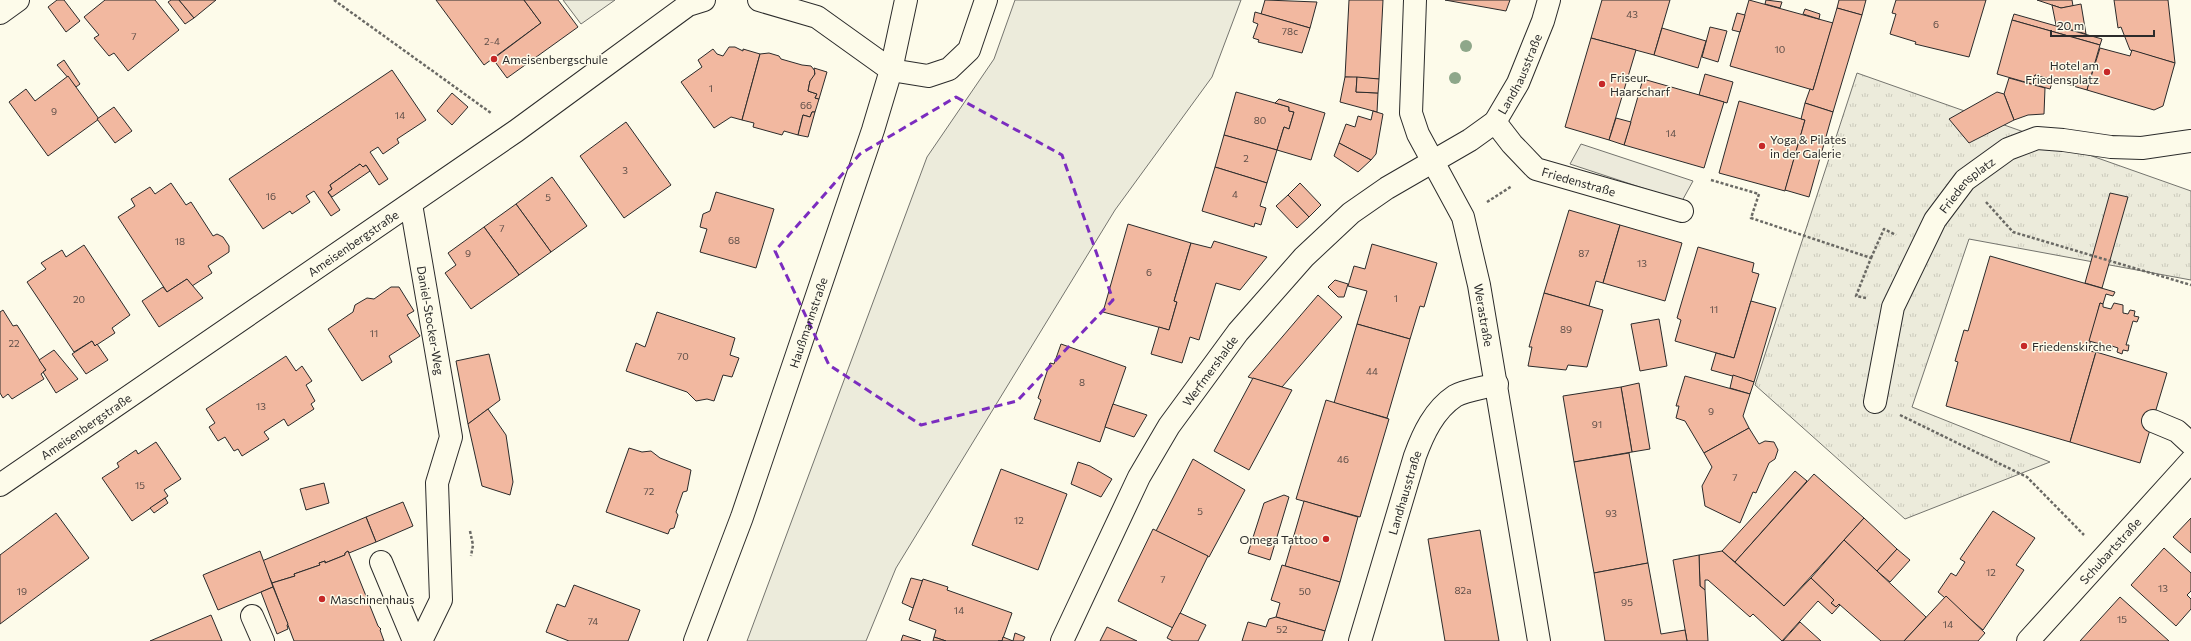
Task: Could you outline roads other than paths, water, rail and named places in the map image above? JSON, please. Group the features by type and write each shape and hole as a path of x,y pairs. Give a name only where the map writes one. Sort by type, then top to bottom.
{"street":[{"path":"0,13 18,0"},
{"name":"Ameisenbergstraße","path":"0,485 411,204 688,5 704,0"},
{"path":"759,0 817,17 891,70 928,76 949,69 969,50 986,0"},
{"name":"Haußmannstraße","path":"695,641 742,517 873,130 891,70 906,0"},
{"name":"Werastraße","path":"1415,0 1411,114 1418,134 1463,217 1479,285 1497,384 1539,641"},
{"name":"Landhausstraße","path":"1432,161 1470,140 1495,122 1518,83 1543,20 1549,0"},
{"name":"Friedenstraße","path":"1495,122 1512,144 1536,169 1682,211"},
{"name":"Friedensplatz","path":"1874,402 1893,307 1935,220 1965,180 2008,149 2037,138 2111,147 2142,148 2191,141"},
{"name":"Werfmershalde","path":"1062,641 1139,477 1169,426 1238,332 1304,257 1351,213 1387,188 1432,161"},
{"name":"Daniel-Stocker-Weg","path":"411,204 451,437 437,483 441,600 421,641"},
{"name":"Landhausstraße","path":"1360,641 1415,456 1424,431 1440,410 1456,396 1497,384"},
{"path":"2152,421 2177,431 2191,444"},
{"name":"Schubartstraße","path":"2028,641 2191,461"},
{"path":"381,562 414,641"},
{"path":"252,616 263,641"}],"place":[{"name":"Ameisenbergschule","path":"494,59"},
{"name":"Hotel am Friedensplatz","path":"2107,72"},
{"name":"Friseur Haarscharf","path":"1602,84"},
{"name":"Yoga & Pilates in der Galerie","path":"1762,146"},
{"name":"Friedenskirche","path":"2024,346"},
{"name":"Omega Tattoo","path":"1326,539"},
{"name":"Maschinenhaus","path":"322,599"}]}
